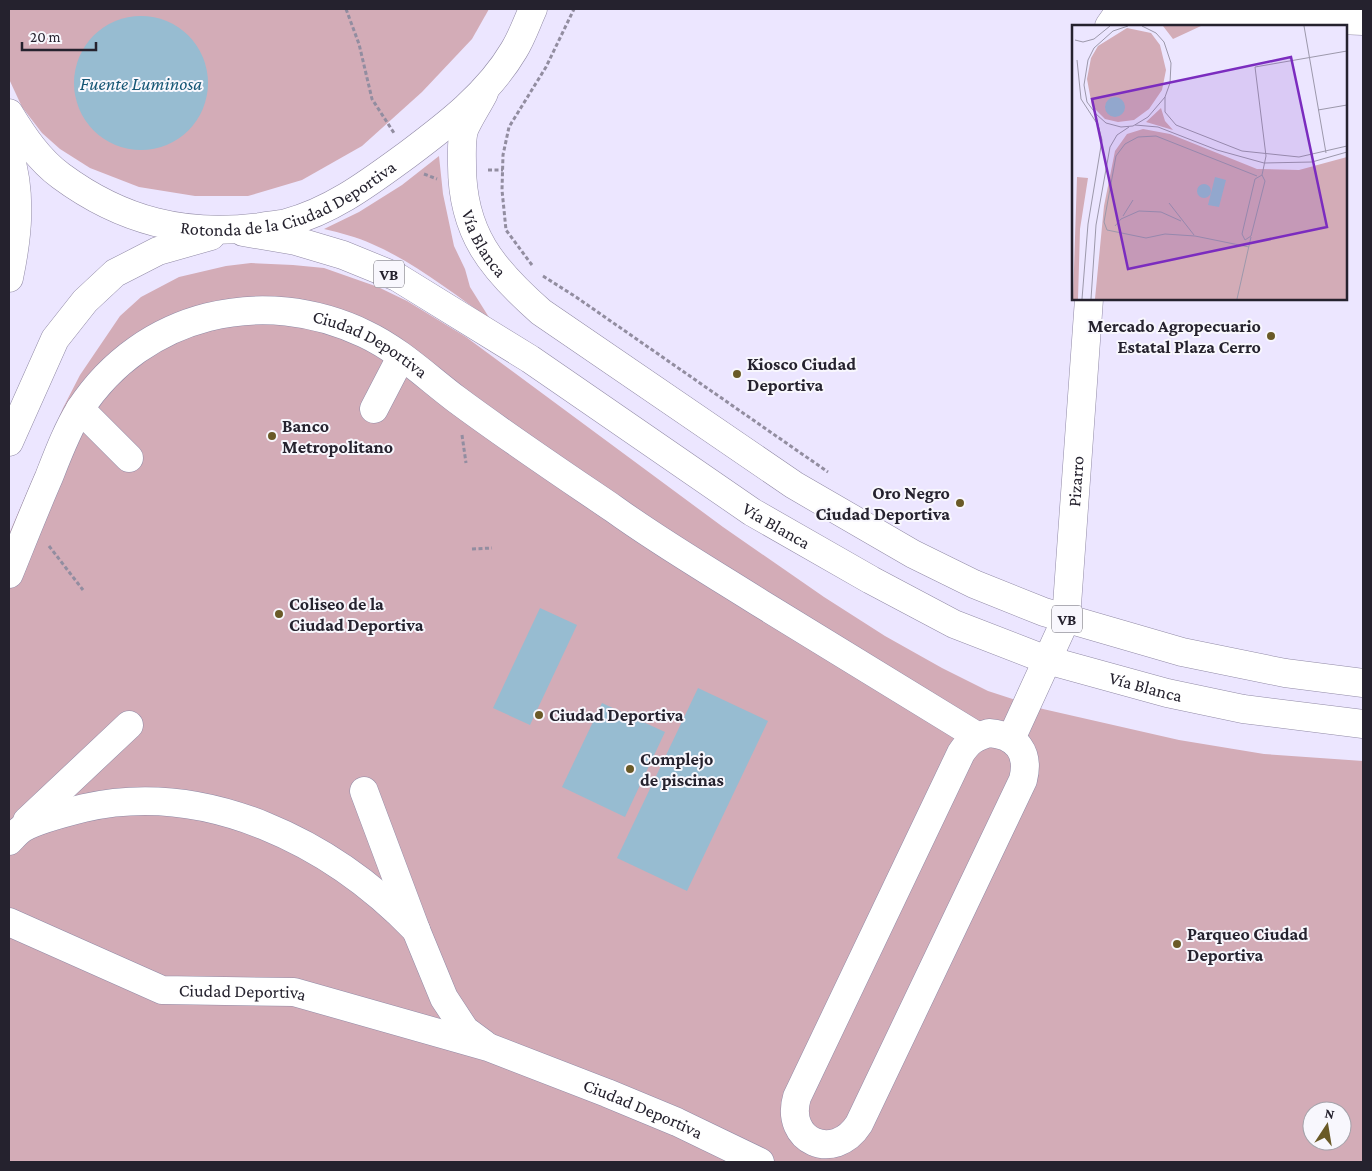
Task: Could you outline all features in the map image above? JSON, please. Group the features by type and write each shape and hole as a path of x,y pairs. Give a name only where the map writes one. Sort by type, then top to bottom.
{"main road":[{"name":"Rotonda de la Ciudad Deportiva","path":"9,113 35,151 60,176 122,212 161,224 232,231 286,223 320,210 347,196 443,128 487,87 515,49 533,9"},
{"path":"1113,21 1133,12 1363,21"},
{"name":"Vía Blanca","path":"487,87 464,131 462,171 468,213 482,249 514,289 541,312 794,485 913,554 974,584 1028,606 1182,652 1285,674 1363,683"},
{"path":"9,152 18,193 16,242 9,278"},
{"path":"9,189 14,208 16,242"},
{"name":"Vía Blanca","path":"232,231 296,241 344,255 397,277 530,359 752,512 871,580 954,624 1047,660 1167,694 1243,710 1363,724"},
{"path":"9,442 55,339 85,301 115,273 158,252 232,231"},
{"name":"Pizarro","path":"1011,739 1066,618 1089,300"},
{"name":"Ciudad Deportiva","path":"9,574 58,453 80,410 102,382 126,358 153,338 188,322 220,314 248,310 278,310 310,315 337,322 367,335 402,356 458,400 645,532 977,736"},
{"path":"374,410 402,356"},
{"path":"80,410 129,458"},
{"path":"9,839 130,725"},
{"path":"842,1162 1023,780 1026,769 1025,757 1011,739 1000,734 989,733 977,736 968,743 961,753 797,1097 794,1117 804,1135 812,1141 832,1144 843,1141 853,1134 859,1124"},
{"path":"364,791 416,930 444,998 465,1030 488,1047"},
{"path":"9,839 23,828 66,812 101,804 156,801 221,812 263,825 296,839 360,880 416,930"},
{"name":"Ciudad Deportiva","path":"9,922 162,990 294,992 488,1047 607,1092 677,1122 760,1162"}],"path":[{"path":"346,9 358,44 372,99 424,175 441,180 462,171 503,170"},
{"path":"532,266 506,230 502,190 503,154 509,127 546,67 574,9"},
{"path":"538,273 576,297 836,477"},
{"path":"30,521 82,590"},
{"path":"472,549 492,548"}],"shaded area":[{"path":"9,9 489,9 472,39 422,92 362,146 302,180 248,196 195,196 139,187 90,168 60,149 42,133 22,107 9,79"},
{"path":"439,156 443,194 454,246 465,269 470,287 490,319 402,259 361,239 324,229 359,212 402,185"},
{"name":"Ciudad Deportiva","path":"251,263 324,268 378,287 407,301 466,337 723,527 824,597 885,636 988,691 1043,709 1179,740 1264,754 1363,761 1363,1162 9,1162 9,534 63,408 80,375 120,316 141,297 179,277 226,266"}],"water":[{"name":"Fuente Luminosa","path":"141,16 167,21 178,27 188,36 197,46 203,57 208,83 203,109 197,120 188,130 178,139 167,145 141,150 115,145 104,139 94,130 85,120 79,109 74,83 79,57 85,46 94,36 104,27 115,21"},
{"path":"540,608 577,625 530,725 493,708"},
{"path":"698,688 768,721 687,891 617,858"},
{"path":"602,703 665,732 625,817 562,787"}],"place":[{"name":"Mercado Agropecuario Estatal Plaza Cerro","path":"1271,336"},
{"name":"Kiosco Ciudad Deportiva","path":"737,374"},
{"name":"Banco Metropolitano","path":"272,436"},
{"name":"Oro Negro Ciudad Deportiva","path":"960,503"},
{"name":"Coliseo de la Ciudad Deportiva","path":"279,614"},
{"name":"Ciudad Deportiva","path":"539,715"},
{"name":"Complejo de piscinas","path":"630,769"},
{"name":"Parqueo Ciudad Deportiva","path":"1177,944"}]}
